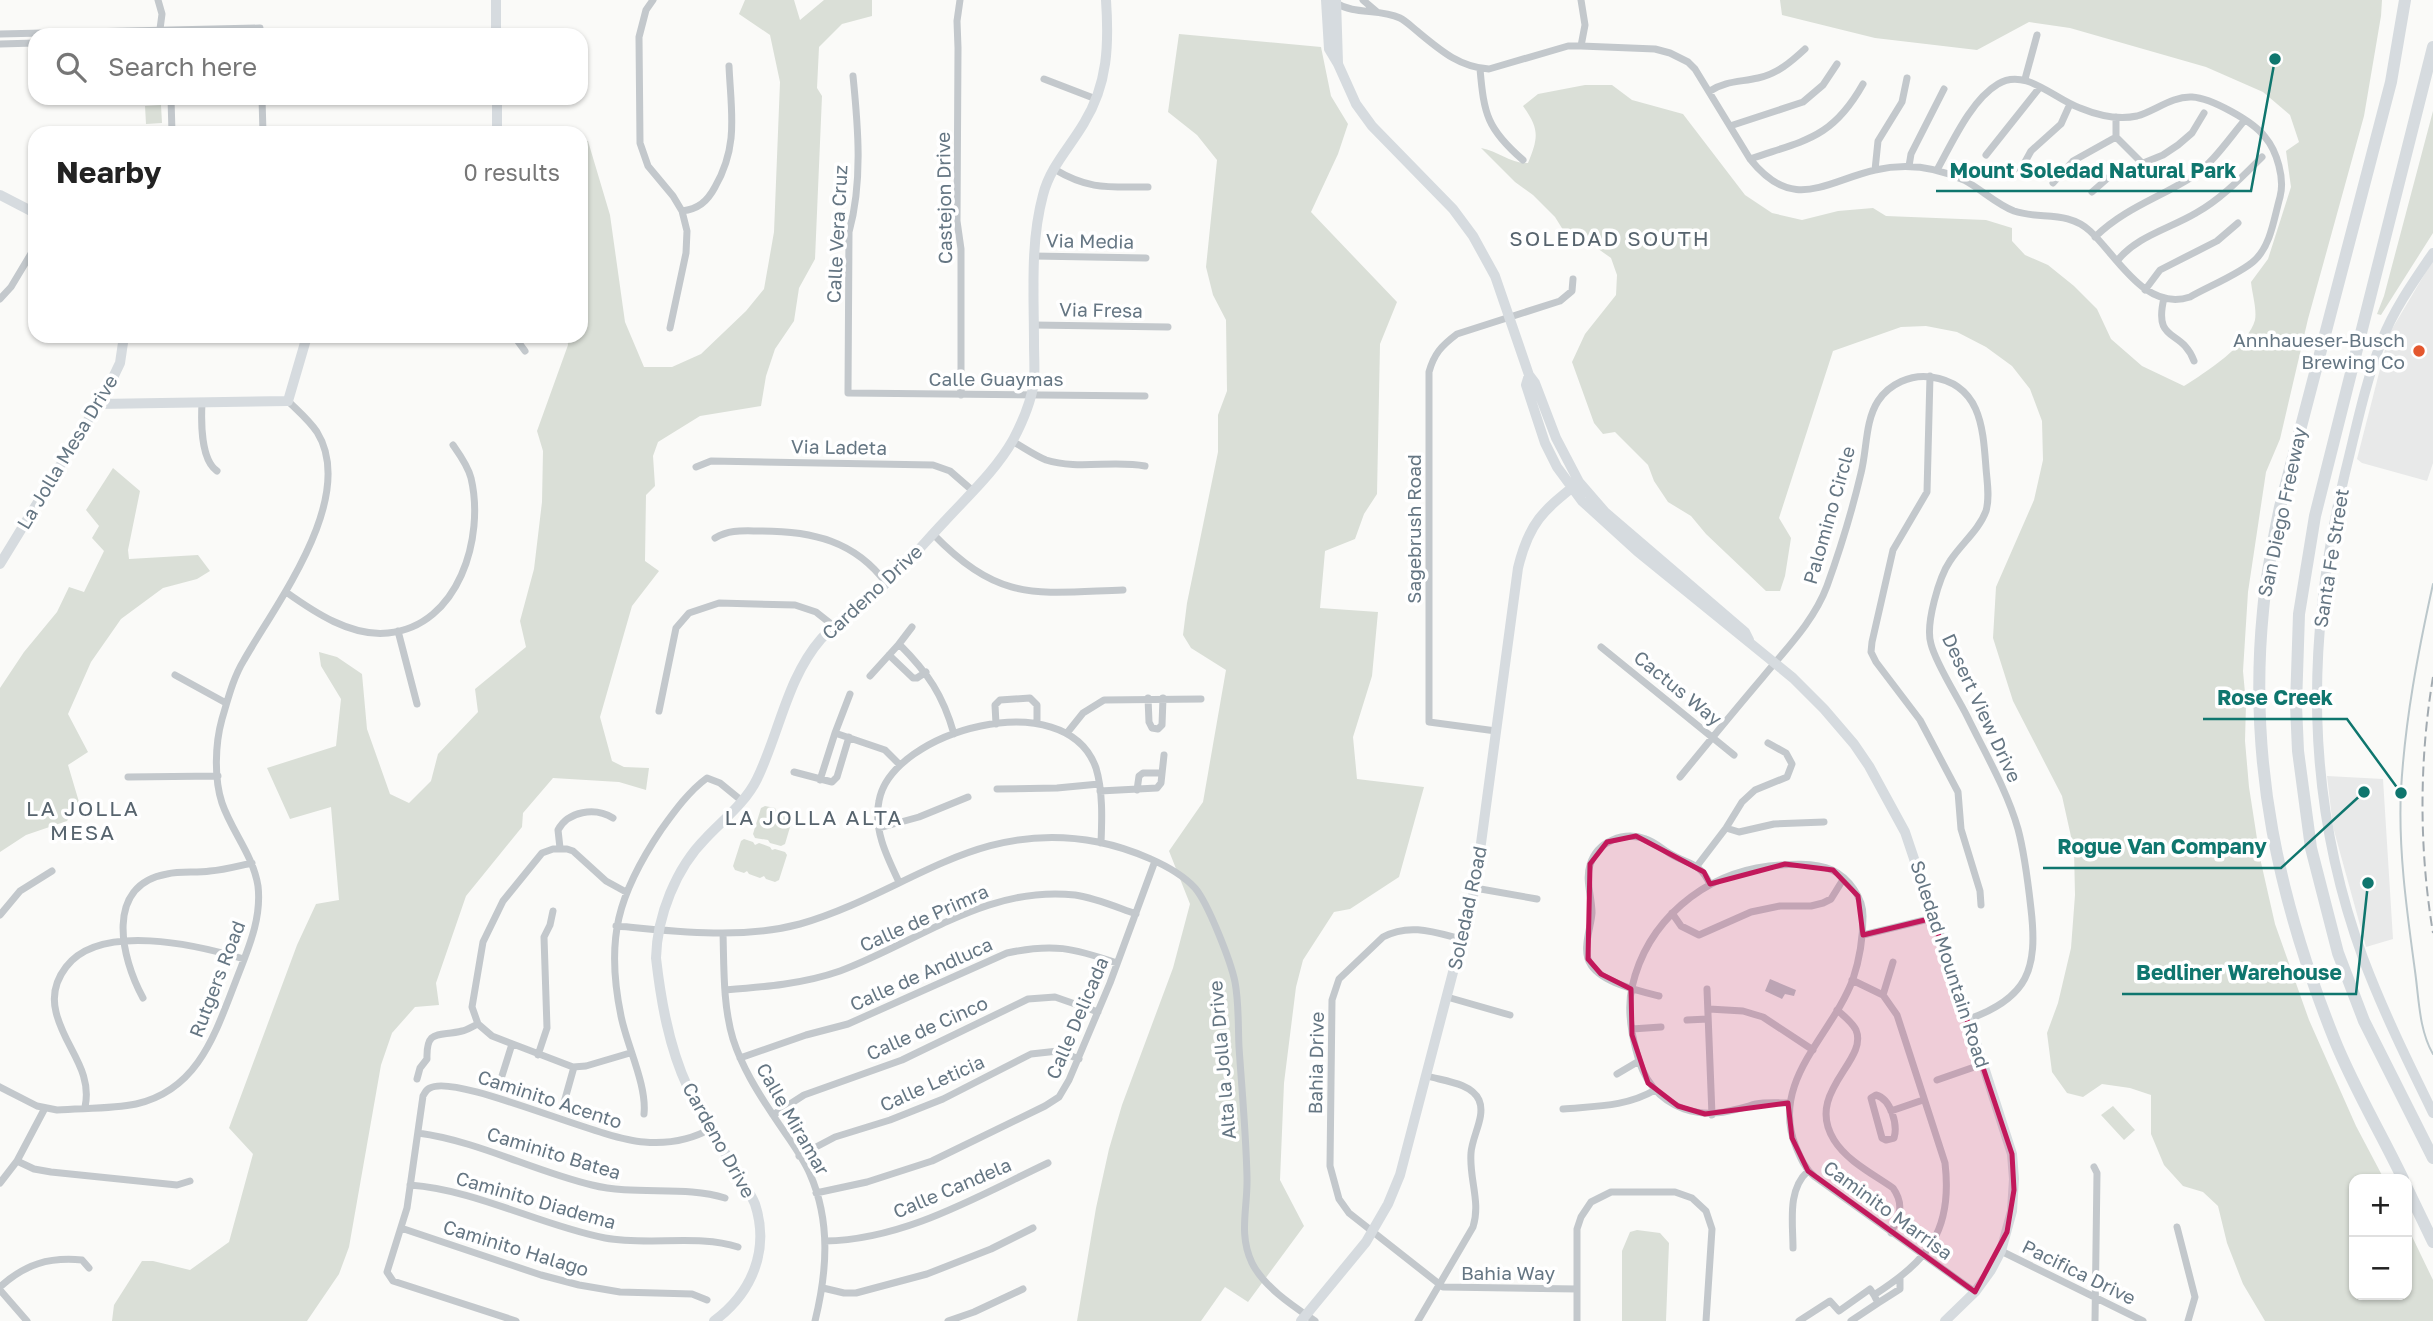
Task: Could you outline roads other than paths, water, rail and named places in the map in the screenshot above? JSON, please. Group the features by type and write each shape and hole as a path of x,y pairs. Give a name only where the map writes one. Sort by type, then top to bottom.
{"highway":[{"name":"San Diego Freeway","path":"2401,1174 2337,1044 2304,958 2283,889 2267,802 2260,652 2268,568 2280,506 2391,82 2405,1"},
{"name":"San Diego Freeway","path":"2433,47 2315,516 2299,614 2296,705 2298,751 2307,824 2318,881 2338,953 2364,1021 2433,1158"},
{"path":"2420,101 2433,68"},
{"path":"2412,1198 2433,1242"}],"street":[{"path":"158,0 162,15 160,28"},
{"path":"496,0 496,28"},
{"path":"653,0 646,10 639,37 639,143 648,166 682,211 687,231 686,253 670,328"},
{"name":"Castejon Drive","path":"960,0 957,21 957,220 961,249 961,395"},
{"name":"Cardeno Drive","path":"714,1321 734,1304 749,1284 757,1266 761,1246 760,1224 754,1202 689,1091 673,1049 656,958 669,896 685,864 742,801 755,782 802,665 824,635 886,583 974,491 1012,441 1034,382 1034,256 1037,218 1044,190 1054,169 1084,123 1102,84 1109,39 1106,0"},
{"path":"1363,0 1377,12"},
{"path":"1581,0 1585,25 1581,46"},
{"path":"1333,1 1345,9 1377,12 1402,19 1451,59 1480,69 1489,69 1568,46 1654,49 1670,53 1688,62 1695,69 1750,159 1782,186 1803,191 1814,190 1875,170 1909,166 1937,170 1965,181 2012,210 2074,220 2095,237 2146,290 2164,298 2190,297 2253,262 2269,238 2281,191 2280,172 2273,148 2264,134 2213,102 2192,97 2176,100 2137,116 2116,117 2070,104 2025,79 2014,78 1998,83 1983,96 1959,130 1937,170"},
{"name":"Soledad Mountain Road","path":"1333,1 1338,64 1356,104 1372,126 1452,209 1473,236 1495,276 1529,375 1527,385 1545,443 1557,467 1575,485 1596,516 1618,536 1739,636 1749,641 1824,709 1869,766 1905,832 1969,1019 2012,1154 2013,1166 2012,1211 2001,1251 1975,1292 1945,1321"},
{"path":"0,34 28,34"},
{"path":"2025,79 2037,35"},
{"path":"0,44 28,43"},
{"path":"1710,91 1719,85 1772,73 1791,62 1805,49"},
{"path":"1730,126 1803,102 1824,85 1837,64"},
{"path":"682,211 701,205 711,194 724,170 732,146 729,66"},
{"path":"1480,69 1483,102 1489,122 1502,142 1523,160"},
{"name":"Calle Vera Cruz","path":"848,393 849,232 857,185 857,112 853,76"},
{"path":"1875,170 1878,141 1902,102 1907,78"},
{"path":"1044,79 1096,99"},
{"path":"1750,159 1823,132 1854,100 1863,83"},
{"path":"1986,155 2040,87"},
{"path":"1909,166 1911,154 1944,89"},
{"path":"2020,171 2031,151 2061,124 2070,104"},
{"path":"171,105 172,126"},
{"path":"262,105 263,126"},
{"path":"497,105 497,126"},
{"path":"2092,192 2109,177 2163,155 2178,145 2192,132 2204,113"},
{"path":"2116,117 2116,136 2142,163"},
{"path":"2095,237 2109,223 2133,207 2192,177 2212,161 2244,121"},
{"path":"2053,183 2073,161 2116,136"},
{"path":"2117,261 2143,239 2194,215 2215,201 2262,157"},
{"path":"1054,169 1082,184 1101,188 1148,187"},
{"path":"0,195 28,209"},
{"path":"2146,290 2161,270 2217,241 2238,223"},
{"name":"Santa Fe Street","path":"2433,253 2403,297 2382,339 2354,436 2323,587 2316,704 2322,787 2343,895 2374,986 2433,1113"},
{"name":"Via Media","path":"1034,256 1146,258"},
{"path":"0,299 28,258"},
{"path":"1510,318 1560,301 1572,291 1573,279"},
{"path":"2164,298 2160,316 2163,325 2190,350 2194,361"},
{"name":"Sagebrush Road","path":"1496,731 1429,722 1430,372 1434,356 1442,345 1457,334 1510,318"},
{"name":"Via Fresa","path":"1034,325 1168,327"},
{"name":"La Jolla Mesa Drive","path":"0,564 98,404 120,363 123,343"},
{"path":"98,404 288,401 305,343"},
{"path":"519,343 525,351"},
{"path":"1930,376 1927,492 1893,550 1871,652 1920,720 1958,792 1961,829 1980,891 1980,905"},
{"name":"Palomino Circle","path":"1680,777 1815,611 1826,588 1861,472 1871,415 1877,402 1897,383 1930,376"},
{"name":"Desert View Drive","path":"1930,376 1957,387 1977,408 1982,422 1988,493 1987,509 1980,523 1948,564 1932,612 1929,631 1931,644 2014,817 2027,875 2034,931 2033,948 2024,982 2009,1000 1995,1010 1969,1019"},
{"name":"Calle Guaymas","path":"848,393 1145,396"},
{"name":"Rutgers Road","path":"45,1108 57,1110 136,1104 177,1084 201,1061 212,1042 253,934 258,904 257,885 252,863 222,802 218,776 218,746 226,703 243,662 307,552 321,512 327,478 325,454 318,434 306,417 288,401"},
{"path":"202,403 200,426 208,457 213,469 217,471"},
{"path":"1012,441 1047,460 1068,463 1132,463 1145,466"},
{"path":"286,592 312,611 345,626 374,633 398,631 422,622 441,607 460,578 471,548 475,503 470,476 453,444"},
{"name":"Via Ladeta","path":"696,467 711,461 933,465 950,471 974,491"},
{"name":"Soledad Road","path":"1303,1318 1372,1233 1400,1175 1475,888 1518,568 1532,527 1541,514 1575,485"},
{"path":"715,538 727,531 788,531 822,537 836,542 868,564 886,583"},
{"path":"933,534 969,566 1009,587 1039,592 1123,590"},
{"path":"659,711 676,628 689,613 719,603 795,605 816,611 835,627"},
{"path":"870,676 912,627"},
{"path":"398,631 418,704"},
{"path":"899,644 926,672 946,707 954,734"},
{"name":"Cactus Way","path":"1601,647 1734,755"},
{"path":"889,655 913,678 926,672"},
{"path":"175,675 226,703"},
{"path":"820,780 850,694"},
{"path":"996,724 995,705 1000,700 1030,698 1037,705 1037,722"},
{"path":"1148,698 1149,722 1152,728 1158,729 1162,725 1163,698"},
{"path":"1068,733 1083,713 1104,700 1201,699"},
{"path":"899,882 885,854 879,828 880,795 889,776 924,748 954,734 996,724 1037,722 1068,733 1096,769 1101,843"},
{"path":"835,733 885,750 900,765"},
{"path":"793,772 832,782 837,777 849,737"},
{"path":"1697,866 1742,802 1755,790 1780,781 1790,771 1790,758 1768,743"},
{"path":"998,789 1157,788 1161,783 1164,755"},
{"path":"1137,790 1139,776 1143,773 1162,773"},
{"path":"128,777 218,776"},
{"path":"644,1114 645,1101 620,1013 614,964 617,926 626,891 667,821 699,784 708,778 720,783 742,801"},
{"path":"879,828 919,817 968,797"},
{"path":"560,848 558,830 568,817 581,813 606,813 613,818"},
{"path":"1726,828 1739,832 1774,824 1824,822"},
{"path":"1659,996 1631,989 1601,974 1592,967 1588,959 1592,915 1588,874 1596,851 1616,838 1636,836 1649,840 1670,854 1697,866 1704,872 1710,884"},
{"name":"Alta la Jolla Drive","path":"617,926 691,933 767,931 828,915 960,855 1008,840 1056,837 1101,843 1154,861 1181,875 1206,904 1235,982 1247,1181 1244,1236 1253,1264 1262,1279 1303,1318 1315,1321"},
{"path":"626,891 606,881 573,851 560,848 542,853 503,901 489,926 479,958 472,1007 478,1024 492,1036 574,1067 630,1053"},
{"name":"Calle Delicada","path":"816,1193 878,1179 932,1161 1045,1106 1063,1092 1098,1012 1154,861"},
{"path":"143,998 135,984 126,954 122,924 125,907 132,894 149,880 167,874 211,871 252,863"},
{"path":"1785,864 1818,866 1833,870 1844,878 1853,887 1861,903 1863,934 1852,980 1837,1010 1799,1071 1788,1103 1761,1103 1712,1115 1678,1106 1648,1083 1639,1061 1632,1030 1631,989 1646,948 1663,922 1688,898 1710,884 1755,869 1785,864"},
{"path":"0,915 20,891 52,871"},
{"path":"1672,914 1681,926 1699,935 1751,912 1780,906 1823,903 1831,899 1844,878"},
{"path":"1475,888 1537,899"},
{"name":"Calle de Primra","path":"725,990 775,986 837,972 981,907 1022,895 1045,893 1077,896 1136,914"},
{"path":"538,1055 547,1028 544,937 553,911"},
{"path":"1863,934 1933,918"},
{"name":"Bahia Drive","path":"1372,1233 1349,1213 1339,1199 1330,1166 1332,1000 1339,979 1374,945 1391,933 1404,929 1419,929 1461,939"},
{"name":"Calle Miramar","path":"723,933 725,1006 733,1040 752,1083 809,1173 823,1219 826,1262 815,1321"},
{"path":"85,1107 87,1084 56,1013 54,994 58,977 72,958 89,947 124,942 167,943 216,951 244,959"},
{"name":"Calle de Andluca","path":"740,1058 806,1035 848,1024 1007,953 1057,946 1077,949 1117,963"},
{"path":"1883,995 1894,962"},
{"path":"1851,1321 1876,1299 1900,1289 1900,1278 1923,1256 1942,1222 1948,1188 1945,1163 1897,1015 1883,995 1852,980"},
{"path":"1707,989 1712,1115"},
{"name":"Calle de Cinco","path":"773,1115 804,1095 902,1060 1028,999 1055,997 1098,1012"},
{"path":"1447,997 1510,1015"},
{"path":"1709,1009 1742,1011 1763,1017 1813,1050"},
{"path":"1837,1010 1855,1029 1858,1042 1833,1086 1826,1111 1828,1125 1835,1142 1846,1155 1893,1188 1897,1194 1901,1203 1900,1213 1891,1233"},
{"path":"1687,1020 1708,1019"},
{"path":"417,1079 420,1068 428,1059 427,1045 430,1039 442,1033 462,1031 478,1024"},
{"path":"1632,1030 1661,1027"},
{"path":"501,1079 512,1044"},
{"name":"Calle Leticia","path":"799,1156 835,1137 890,1121 943,1099 1031,1054 1058,1051 1079,1059"},
{"path":"1617,1074 1639,1061"},
{"path":"1937,1080 1983,1064"},
{"path":"564,1106 574,1067"},
{"path":"1418,1321 1473,1227 1477,1202 1471,1172 1471,1149 1481,1112 1479,1101 1467,1087 1427,1076"},
{"name":"Caminito Acento","path":"418,1133 423,1096 430,1087 436,1086 463,1088 590,1131 642,1143 669,1143 712,1128"},
{"path":"0,1087 45,1108 17,1161 0,1183"},
{"path":"1563,1109 1624,1104 1639,1100 1655,1090"},
{"path":"1880,1096 1891,1111 1896,1134 1894,1138 1886,1140 1882,1138 1871,1098 1880,1096"},
{"path":"1891,1111 1923,1100"},
{"name":"Caminito Marrisa","path":"1788,1103 1792,1138 1808,1171 1975,1292"},
{"path":"418,1133 401,1228 387,1272 393,1280 516,1321"},
{"name":"Caminito Batea","path":"418,1133 456,1140 592,1185 629,1192 711,1194 725,1198"},
{"path":"17,1161 51,1172 177,1185 190,1181"},
{"name":"Calle Candela","path":"825,1241 885,1232 916,1223 955,1208 1048,1163"},
{"path":"2094,1167 2097,1172 2095,1321"},
{"path":"1793,1248 1793,1196 1797,1180 1808,1171"},
{"name":"Caminito Diadema","path":"410,1185 447,1190 561,1227 606,1238 657,1243 722,1242 738,1247"},
{"path":"1577,1321 1577,1229 1591,1202 1616,1192 1675,1192 1692,1198 1706,1211 1712,1230 1706,1321"},
{"path":"2177,1227 2194,1297 2188,1321"},
{"name":"Caminito Halago","path":"401,1228 579,1285 620,1292 692,1294 707,1300"},
{"path":"823,1288 856,1293 928,1274 991,1250 1032,1228"},
{"name":"Bahia Way","path":"1372,1233 1440,1284 1450,1288 1577,1289"},
{"name":"Pacifica Drive","path":"2001,1251 2143,1321"},
{"path":"27,1321 0,1288 14,1274 34,1263 57,1259 82,1260 89,1268"},
{"path":"948,1321 1023,1289"},
{"path":"1799,1321 1830,1301 1839,1311 1870,1289 1876,1299"}],"waterway":[{"path":"2433,584 2409,712 2400,812 2404,881 2419,1003 2422,1025 2433,1054"}],"railway":[{"path":"2433,677 2425,741 2422,805 2425,869 2433,933"}],"place":[{"name":"Mount Soledad Natural Park","path":"2275,59"},
{"name":"Annhaueser-Busch Brewing Co","path":"2419,351"},
{"name":"Rogue Van Company","path":"2364,792"},
{"name":"Rose Creek","path":"2401,793"},
{"name":"Bedliner Warehouse","path":"2368,883"}],"district":[{"name":"SOLEDAD SOUTH","path":"1610,239"},
{"name":"LA JOLLA ALTA","path":"814,818"},
{"name":"LA JOLLA MESA","path":"83,821"}]}
